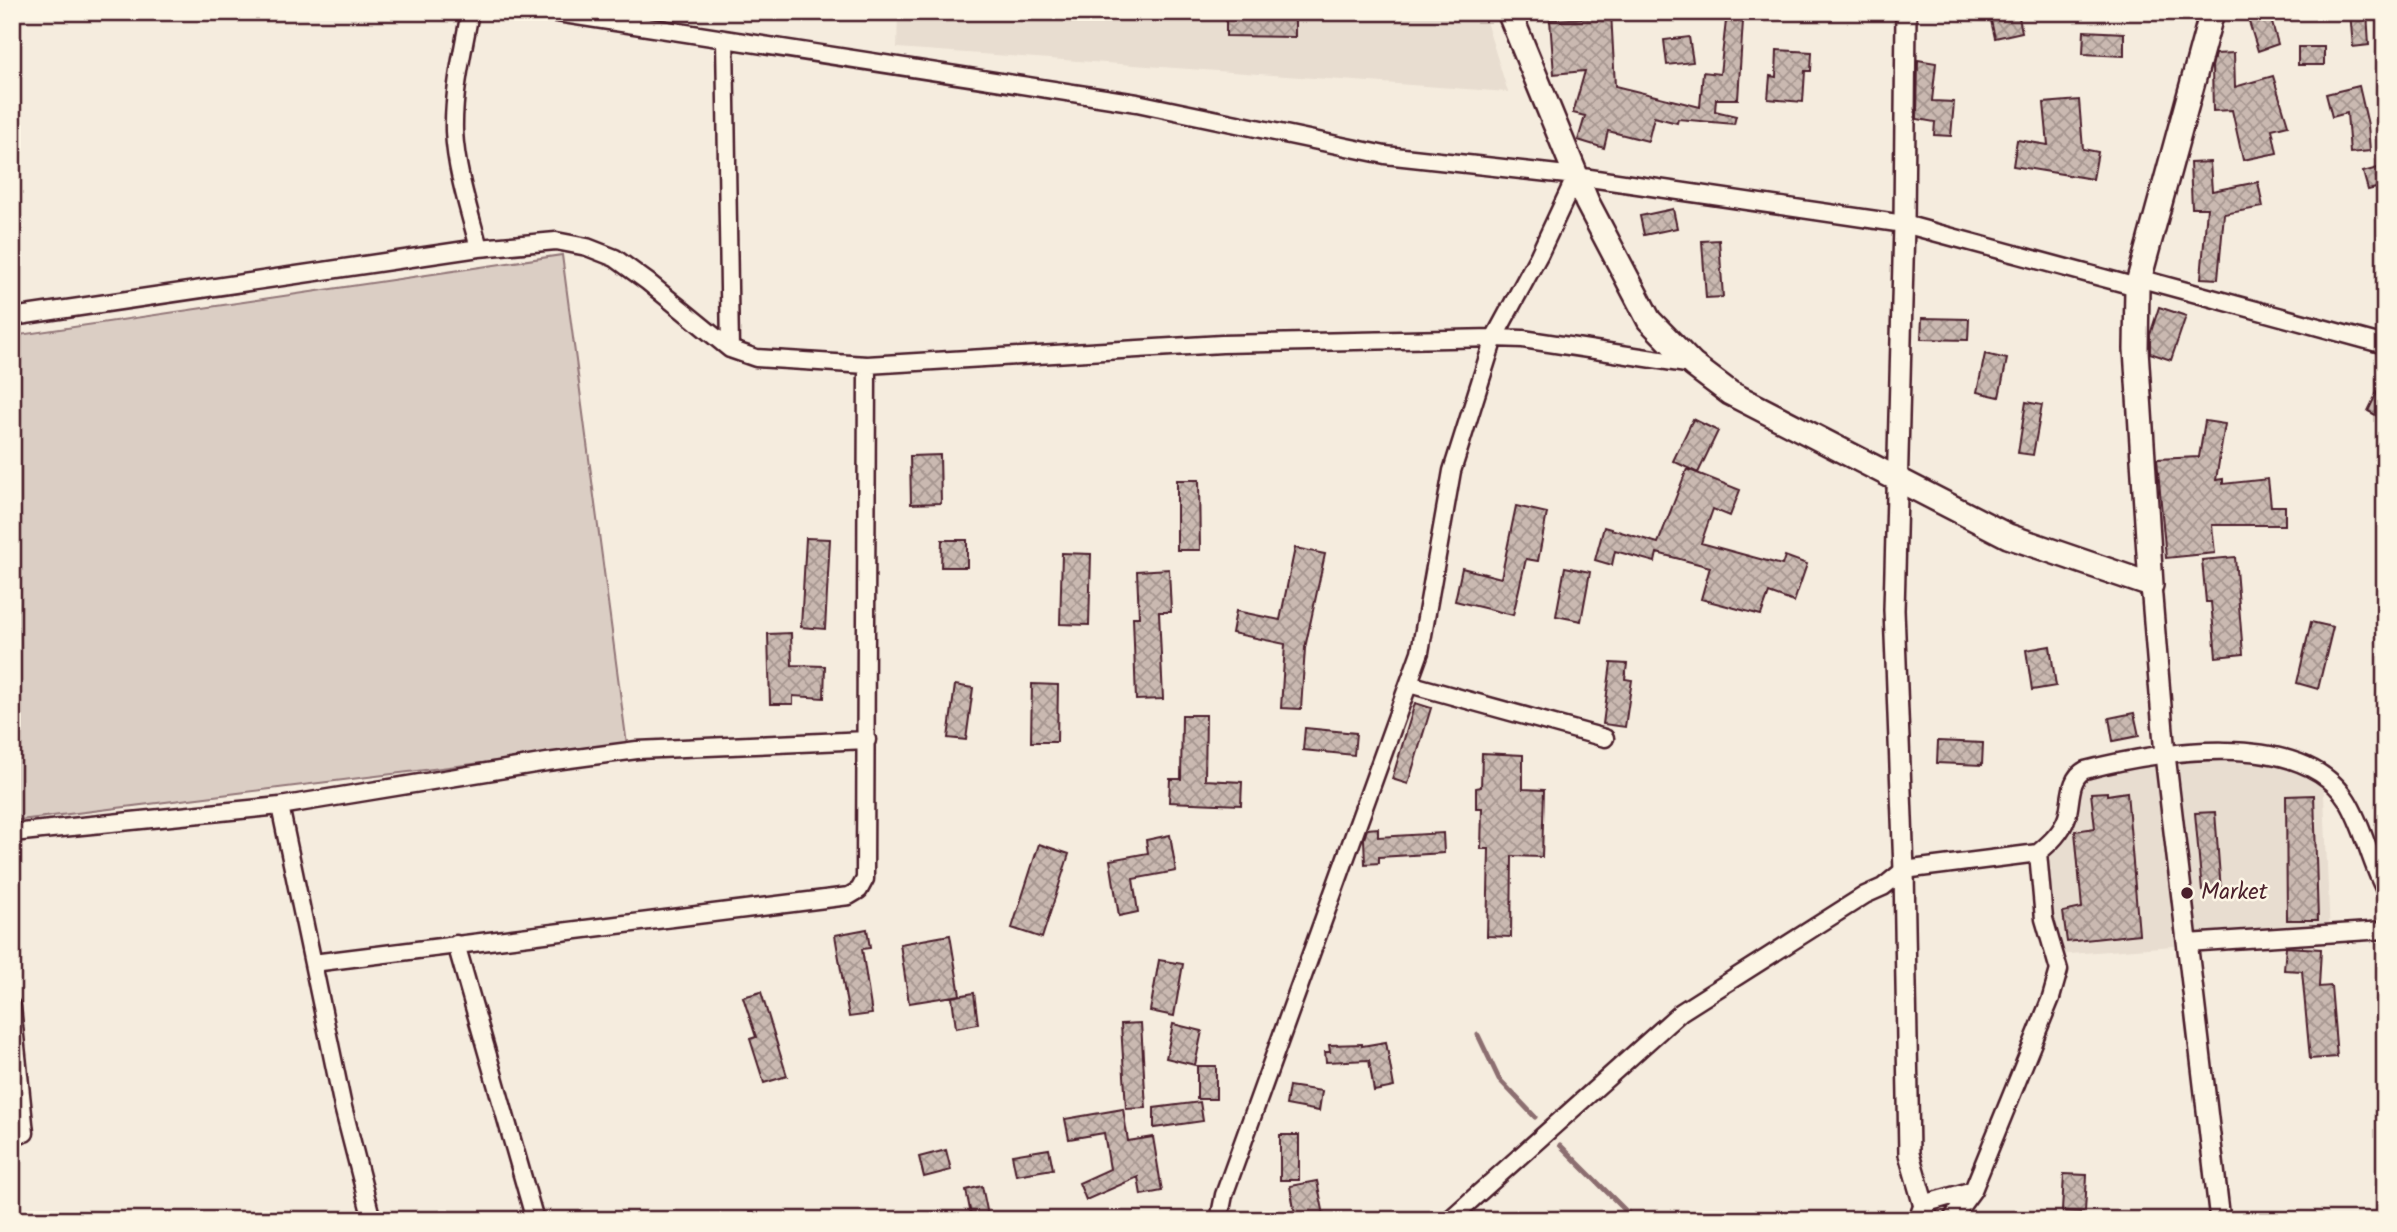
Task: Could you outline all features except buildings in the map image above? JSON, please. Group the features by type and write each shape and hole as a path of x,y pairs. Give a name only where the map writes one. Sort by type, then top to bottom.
{"main road":[{"path":"1508,12 1576,176 1649,320 1693,365 1730,393 1898,482 2008,536 2151,585 2136,349 2138,283 2213,12"}],"street":[{"path":"470,12 460,64 454,131 463,185 479,248"},
{"path":"551,12 1137,103 1385,155 1576,176 1905,223 2385,345"},
{"path":"1906,12 1905,223 1894,610 1904,870 1909,1154 1922,1214 1973,1190"},
{"path":"725,38 730,349"},
{"path":"1219,1220 1224,1195 1420,652 1452,471 1494,338 1539,256 1576,176"},
{"path":"12,317 479,248 556,241 587,247 615,258 730,349 756,358 867,365 1222,344 1494,338 1523,339 1693,365"},
{"path":"313,963 849,896 859,890 865,879 867,365"},
{"path":"2151,585 2165,755 2220,1220"},
{"path":"1409,684 1605,738"},
{"path":"12,833 281,806 547,762 638,750 867,740"},
{"path":"1449,1220 1681,1012 1865,895 1883,887 1904,870 2038,853 2049,844 2066,818 2074,778 2078,773 2104,765 2165,755 2243,752 2286,758 2323,773 2347,801 2385,890"},
{"path":"281,806 343,1107 372,1220"},
{"path":"1951,1220 1973,1190 2052,998 2059,970 2044,919 2038,853"},
{"path":"2187,943 2385,930"},
{"path":"456,944 535,1220"},
{"path":"12,1007 25,1133"}],"shaded area":[{"path":"898,12 1483,12 1508,92 897,48"},
{"path":"562,255 627,745 12,821 12,336"},
{"name":"Market","path":"2243,752 2323,773 2330,934 2057,955 2038,853 2049,844 2079,773"}],"waterway":[{"path":"1478,1035 1499,1079 1535,1117"},
{"path":"1560,1145 1635,1220"}],"place":[{"name":"Market","path":"2187,893"}]}
